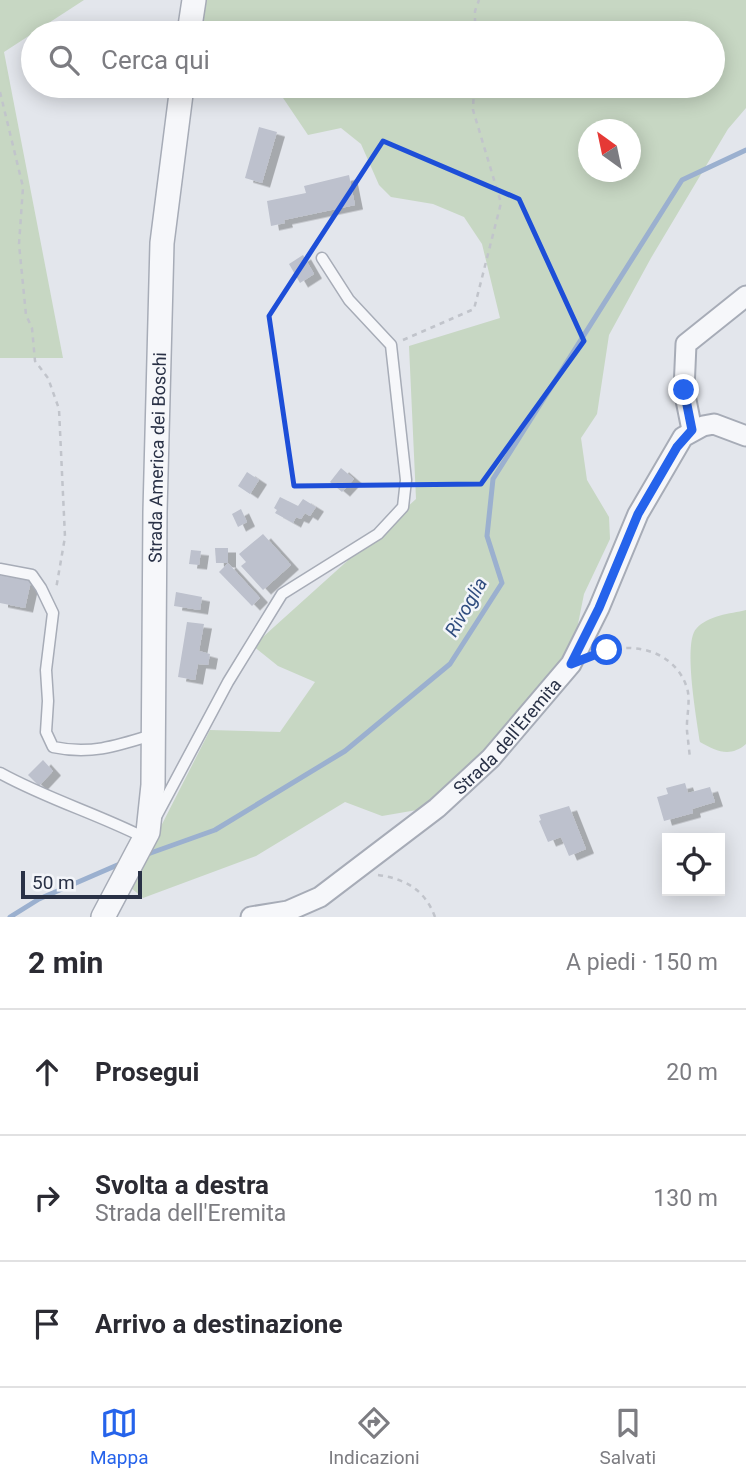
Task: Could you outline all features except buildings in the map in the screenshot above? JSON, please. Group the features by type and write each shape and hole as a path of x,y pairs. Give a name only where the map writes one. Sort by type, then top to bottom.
{"street":[{"path":"191,21 194,0"},
{"name":"Strada America dei Boschi","path":"103,917 145,839 153,785 155,512 162,243 180,98"},
{"path":"746,296 687,344 684,390 692,430 714,424 746,436"},
{"name":"Strada dell'Eremita","path":"251,917 288,911 320,897 437,807 491,758 571,664 599,608 638,514 677,447 692,430"}],"lane":[{"path":"322,258 349,300 391,345"},
{"name":"Strada America dei Boschi","path":"145,839 228,682 282,594 378,534 402,507 406,480 391,345"},
{"path":"0,569 32,575 53,613 46,670 46,732 53,747 70,751 101,750 154,735"},
{"path":"0,773 30,789 118,824 145,839"}],"path":[{"path":"475,21 479,0"},
{"path":"0,92 23,187 19,244 26,316 32,328 35,361 48,378 60,410 65,537 53,613"},
{"path":"391,345 474,309 501,202 473,110 474,98"},
{"path":"571,664 607,650 632,647 655,652 676,666 687,690 690,758"},
{"path":"354,872 397,878 416,888 431,906 435,917"}],"highlighted area":[{"path":"383,141 519,199 584,341 481,484 294,486 269,316"}],"green space":[{"path":"0,0 84,0 52,21 21,21 21,41 4,52 63,358 0,358"},
{"path":"205,0 746,0 746,108 728,129 651,258 609,335 597,414 581,438 587,480 609,517 610,539 584,594 574,644 479,762 417,810 382,816 345,802 256,856 143,898 130,887 210,730 280,732 315,682 278,666 253,646 416,499 409,346 500,318 482,244 464,217 433,204 391,197 379,185 361,144 341,128 308,135 283,98 725,98 725,21 203,21"},
{"path":"746,610 746,744 734,751 723,752 700,742 692,683 692,637 696,629 707,621"}],"waterway":[{"name":"Rivoglia","path":"145,855 215,830 345,751 450,664 502,583 487,536 493,479 682,180 746,150"},
{"name":"Rivoglia","path":"10,917 39,899 122,863"}],"route":[{"path":"607,650 571,664 599,608 638,514 683,437 692,430 684,390"}]}
